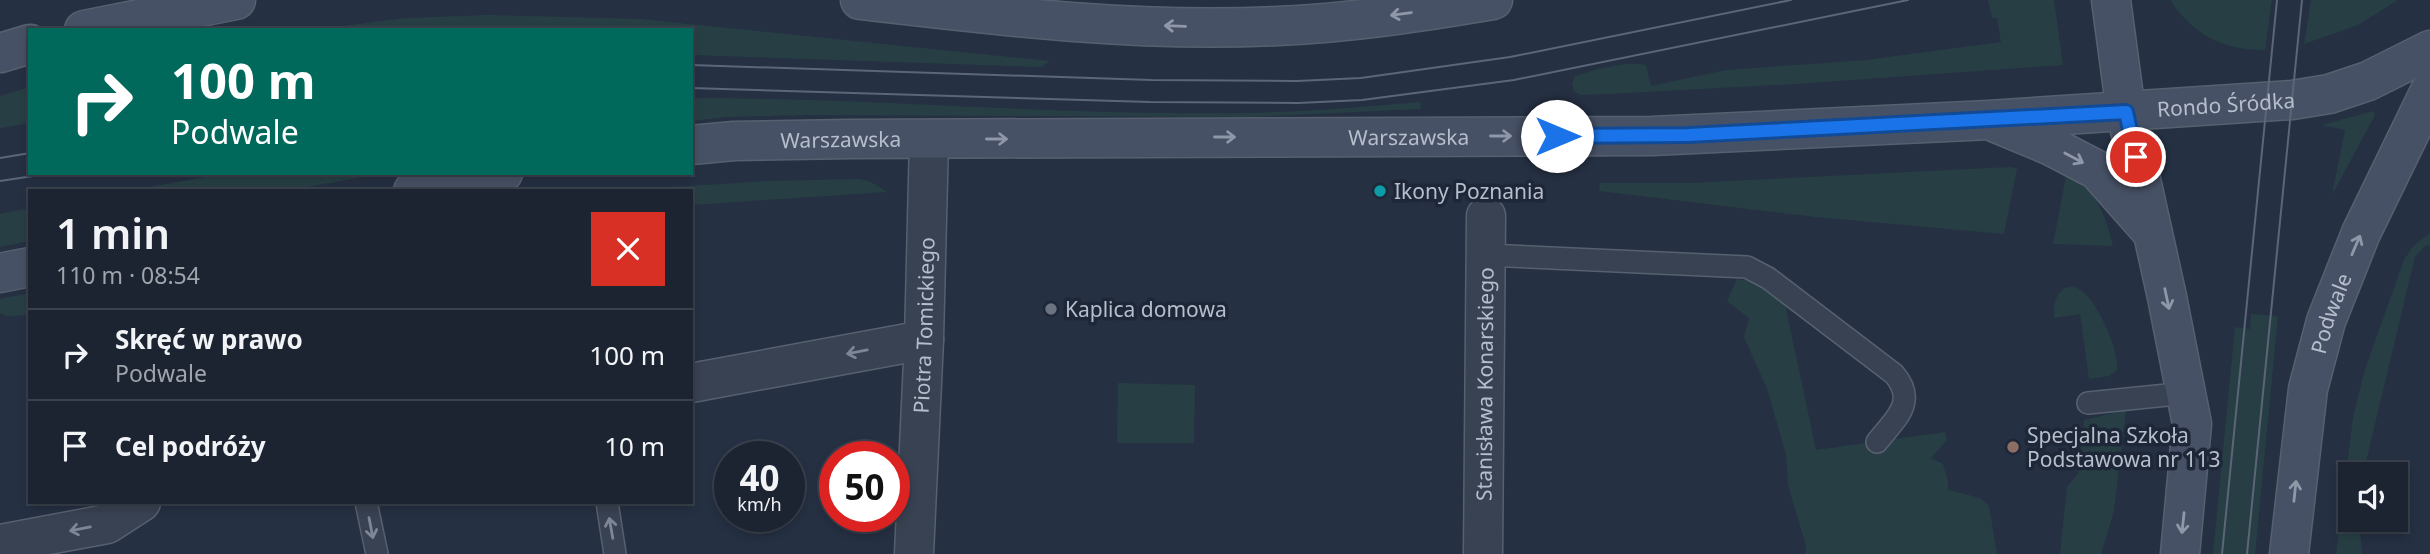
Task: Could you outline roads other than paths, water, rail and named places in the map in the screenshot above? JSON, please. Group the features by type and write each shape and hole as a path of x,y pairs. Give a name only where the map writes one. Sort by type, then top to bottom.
{"main road":[{"path":"94,28 236,0"},
{"path":"860,0 1053,20 1166,26 1278,26 1366,19 1493,0"},
{"name":"Rondo Śródka","path":"2111,0 2126,112 2292,100 2329,94 2368,81 2430,50"},
{"path":"0,53 28,45"},
{"name":"Podwale","path":"2289,554 2308,389 2326,321 2361,233 2430,90"},
{"path":"2126,112 2187,393 2192,442 2180,554"},
{"name":"Warszawska","path":"693,145 780,140 1653,136 2126,112"},
{"path":"1989,120 2051,146 2097,170 2152,232"},
{"path":"423,189 493,175"},
{"path":"0,273 28,267"}],"street":[{"path":"983,0 1053,20"},
{"name":"Piotra Tomickiego","path":"914,554 924,340 929,139"},
{"name":"Stanisława Konarskiego","path":"1483,554 1486,216"},
{"path":"693,383 924,340"},
{"path":"0,544 107,524 138,504"}],"lane":[{"path":"1486,255 1747,267 1768,278 1901,382 1905,392 1903,408 1877,442"},
{"path":"2088,403 2187,393"},
{"path":"366,504 377,554"},
{"path":"607,504 615,554"}],"tram line":[{"path":"693,65 1151,80 1297,81 1361,78 1510,57 1791,0"},
{"path":"693,88 1150,102 1298,103 1362,100 1514,80 1908,0"},
{"path":"2222,554 2277,0"},
{"path":"2247,554 2302,0"},
{"path":"0,158 28,153"},
{"path":"0,181 40,175"}],"place":[{"name":"Ikony Poznania","path":"1380,191"},
{"name":"Kaplica domowa","path":"1051,309"},
{"name":"Specjalna Szkoła Podstawowa nr 113","path":"2013,447"}]}
